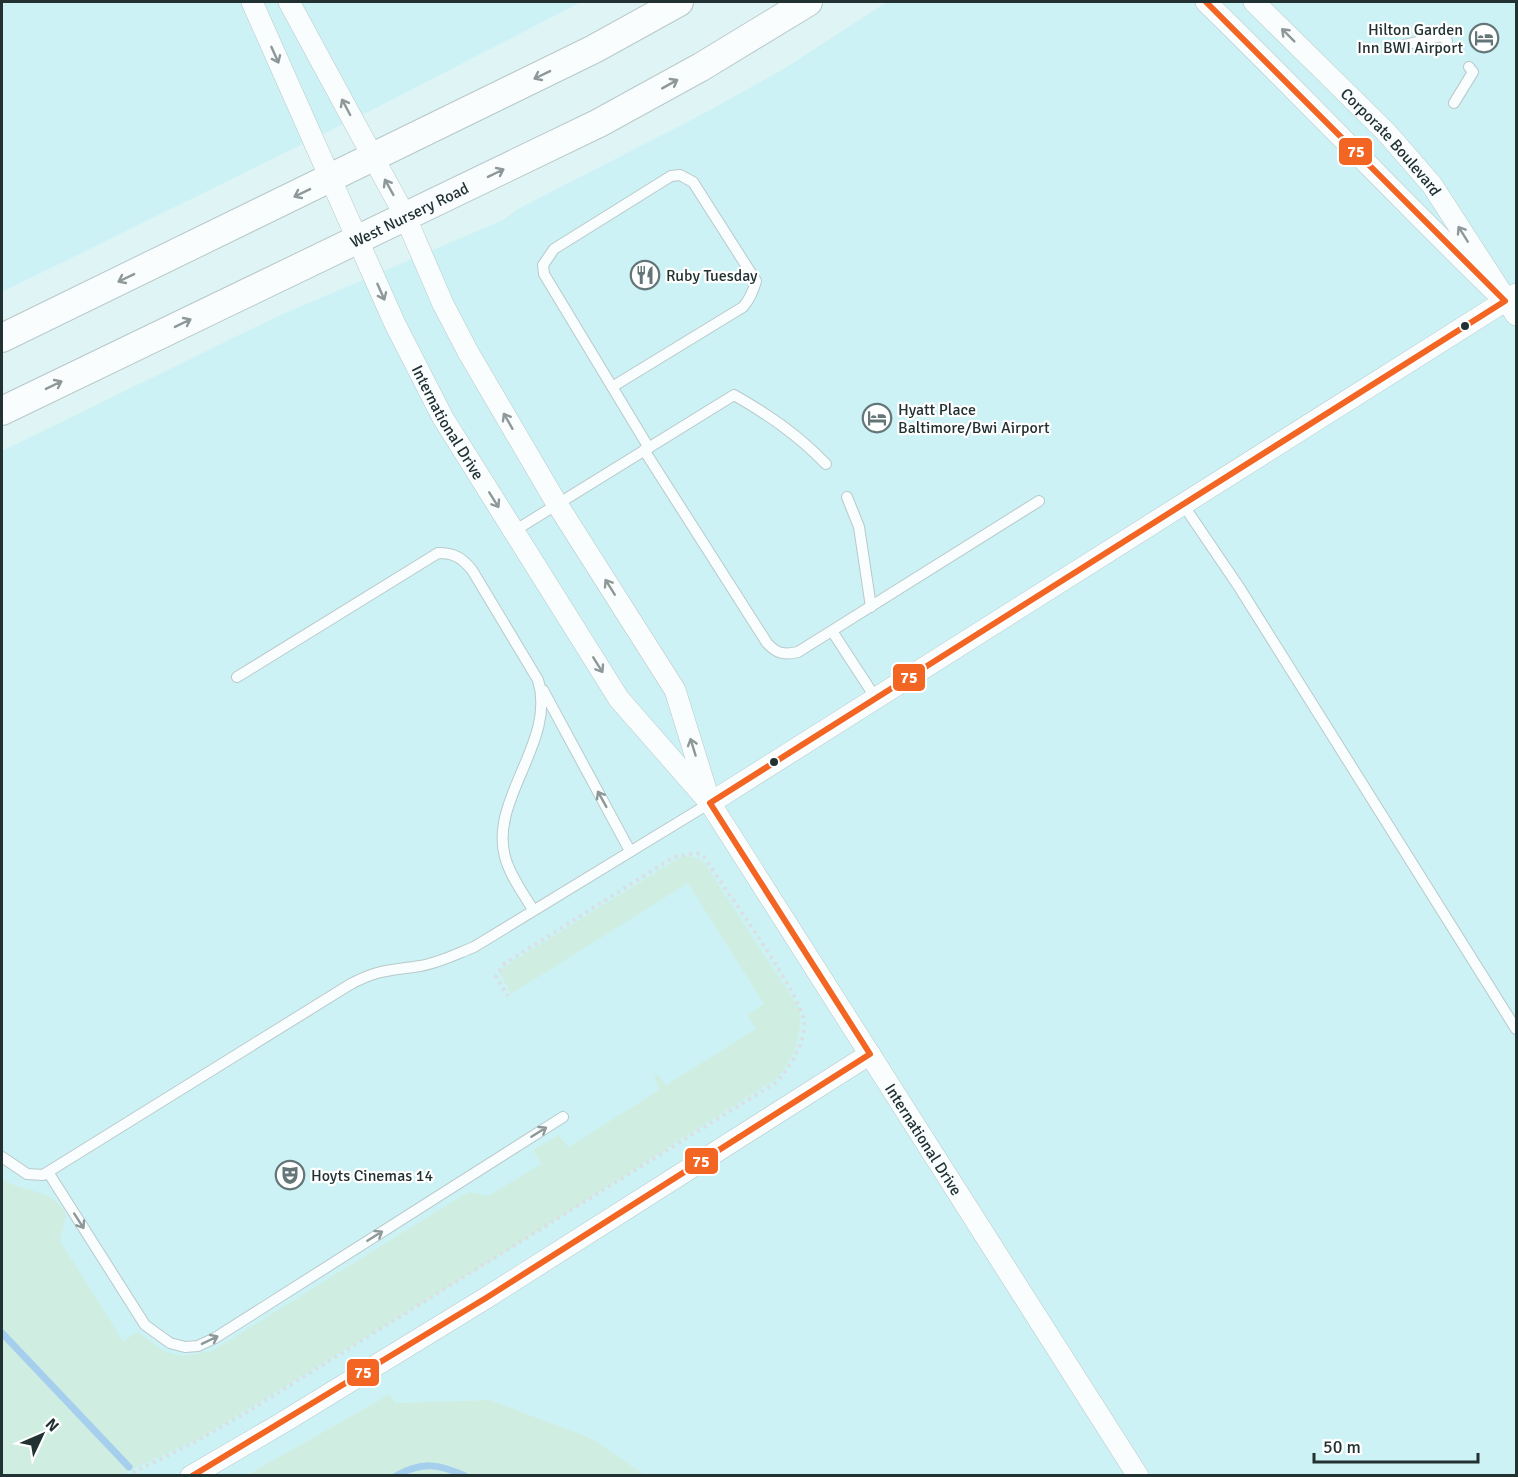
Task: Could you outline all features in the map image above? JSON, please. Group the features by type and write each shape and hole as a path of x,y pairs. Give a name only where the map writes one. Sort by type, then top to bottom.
{"main road":[{"path":"2,338 373,159 594,49 679,2"},
{"name":"West Nursery Road","path":"2,411 598,123 701,67 808,2"}],"street":[{"name":"International Drive","path":"252,2 329,180 395,324 443,418 619,699 710,802 1138,1476"},
{"name":"International Drive","path":"289,2 405,216 443,304 463,343 557,504 675,690 710,802"},
{"name":"Corporate Boulevard","path":"1206,2 1362,157 1407,207 1513,303"},
{"name":"Corporate Boulevard","path":"1254,2 1386,132 1432,185 1513,303"},
{"path":"710,802 1181,503 1513,303"},
{"path":"191,1476 282,1424 486,1298 870,1054"}],"lane":[{"path":"1404,45 1442,36 1447,41"},
{"path":"1454,103 1473,72 1469,67"},
{"path":"612,387 743,307 750,299 754,288 756,281 693,182 680,175 671,176 554,249 543,265 544,274 612,387 646,449 767,643 775,651 786,655 798,652 1039,501"},
{"path":"514,531 734,395 773,417 802,440 826,464"},
{"path":"847,497 859,527 871,607"},
{"path":"1181,503 1239,587 1516,1029"},
{"path":"237,677 438,553 453,553 472,570 538,680 630,851"},
{"path":"832,631 875,698"},
{"path":"533,910 505,858 503,843 506,819 543,709 538,680"},
{"path":"2,1157 27,1174 48,1172 371,972 444,960 474,947 710,802"},
{"path":"48,1172 146,1325 170,1343 185,1347 198,1346 215,1338 563,1117"}],"shaded area":[{"path":"2,2 581,2 370,111 2,292"},
{"path":"887,2 1516,2 1516,1475 645,1475 593,1439 490,1400 396,1403 390,1394 247,1475 111,1475 201,1437 2,1269 2,451 276,317 503,220 518,209 699,116 782,70"}],"green space":[{"path":"688,856 698,858 705,864 799,1008 800,1027 796,1046 788,1063 777,1078 495,1258 202,1437 120,1475 2,1475 2,1179 46,1195 60,1206 66,1215 60,1241 123,1341 138,1332 164,1351 181,1356 212,1351 463,1195 469,1192 488,1196 541,1164 533,1150 558,1135 569,1147 659,1090 654,1075 658,1075 666,1085 756,1029 747,1015 764,1004 688,883 511,994 500,973 504,967 679,858"},
{"path":"390,1394 396,1403 490,1400 593,1439 645,1475 247,1475"}],"waterway":[{"path":"2,1333 129,1467"},
{"path":"396,1476 422,1466 439,1467 465,1476"}],"transit line":[{"name":"75","path":"1206,2 1505,301"},
{"name":"75","path":"710,803 1505,301"},
{"name":"75","path":"710,803 870,1054"},
{"name":"75","path":"192,1476 486,1298 870,1054"}],"place":[{"name":"Hilton Garden Inn BWI Airport","path":"1484,38"},
{"name":"Ruby Tuesday","path":"645,275"},
{"name":"Hyatt Place Baltimore/Bwi Airport","path":"877,418"},
{"name":"Hoyts Cinemas 14","path":"290,1175"}]}
